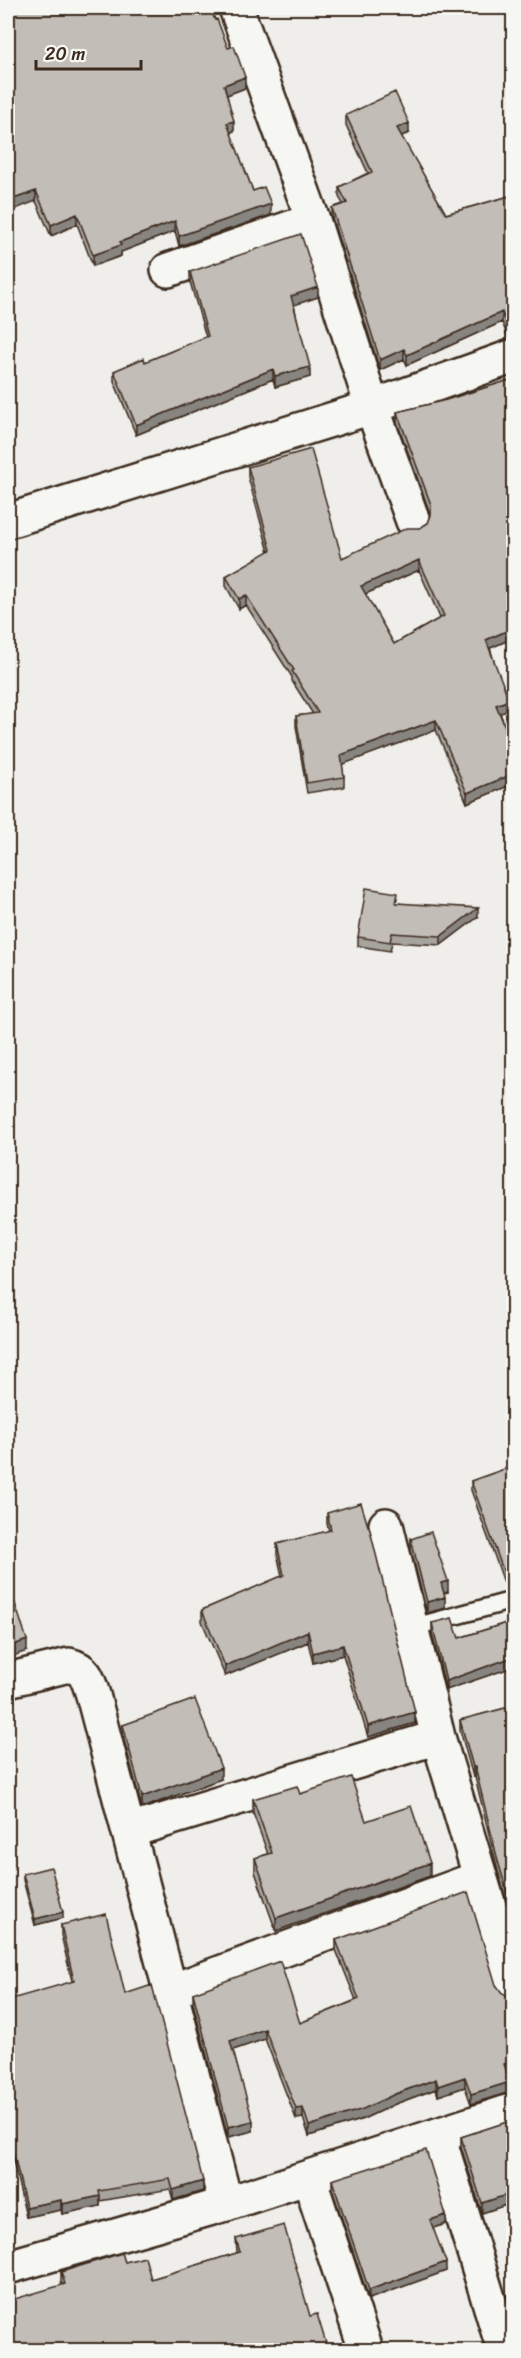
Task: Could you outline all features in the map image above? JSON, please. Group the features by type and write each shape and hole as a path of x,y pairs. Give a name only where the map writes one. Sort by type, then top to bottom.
{"street":[{"path":"236,8 313,220 372,407 413,521"},
{"path":"168,270 313,220"},
{"path":"8,521 372,407 513,356"},
{"path":"386,1525 438,1737 513,1989"},
{"path":"8,1680 69,1665 79,1667 86,1676 93,1695 226,2204"},
{"path":"129,1831 438,1737"},
{"path":"171,1991 479,1878"},
{"path":"8,2267 226,2204 513,2110"},
{"path":"438,2135 504,2350"},
{"path":"309,2178 366,2350"}],"lane":[{"path":"410,1629 513,1600"}],"building":[{"path":"16,8 210,8 215,20 217,19 228,48 234,46 245,77 224,85 234,121 227,123 253,191 264,187 271,204 179,236 175,221 93,255 77,214 51,225 36,191 8,201 8,11"},
{"path":"395,92 409,123 397,128 446,214 513,195 513,328 508,328 502,312 407,355 404,349 380,360 332,208 347,203 339,187 372,172 346,115"},
{"path":"301,234 318,287 291,296 310,367 275,376 273,369 136,425 114,371 144,358 145,362 208,336 190,272"},
{"path":"513,379 513,628 486,640 509,700 496,705 513,746 513,774 467,793 436,720 341,755 344,777 307,783 296,716 318,713 292,671 294,670 246,595 239,599 226,576 271,550 248,467 311,449 342,558 407,528 420,528 428,523 431,505 397,412 446,400","holes":["419,560 444,616 394,644 361,586"]},
{"path":"366,888 398,893 396,903 478,908 441,936 392,933 390,942 358,937"},
{"path":"513,1466 513,1580 507,1581 471,1481"},
{"path":"361,1503 369,1526 415,1712 368,1726 343,1645 313,1653 308,1631 225,1666 202,1610 284,1575 277,1544 331,1530 327,1513"},
{"path":"431,1532 448,1581 441,1583 445,1597 427,1602 411,1539"},
{"path":"8,1582 27,1640 8,1647"},
{"path":"513,1601 513,1614 509,1602"},
{"path":"452,1618 459,1638 513,1621 513,1657 446,1681 432,1623"},
{"path":"195,1699 221,1768 142,1797 123,1725"},
{"path":"513,1706 513,1912 475,1767 473,1767 460,1720"},
{"path":"351,1777 366,1821 411,1806 430,1863 276,1918 255,1858 272,1853 253,1799 297,1786 300,1794"},
{"path":"51,1867 63,1912 35,1919 23,1874"},
{"path":"468,1892 496,1985 502,1993 513,1997 513,2061 504,2064 510,2082 471,2094 465,2077 438,2086 436,2079 363,2109 309,2126 303,2108 296,2109 265,2029 230,2041 253,2121 228,2127 193,1993 280,1961 300,2023 359,1999 336,1940"},
{"path":"106,1914 125,1994 152,1985 203,2181 173,2190 170,2179 99,2191 100,2196 62,2204 61,2200 26,2207 12,2146 8,2147 8,2000 74,1981 61,1925"},
{"path":"513,2120 513,2249 506,2195 482,2203 461,2137"},
{"path":"426,2150 446,2215 430,2220 446,2262 369,2290 332,2180"},
{"path":"284,2225 310,2316 317,2314 328,2350 8,2350 8,2301 65,2284 61,2272 122,2253 125,2262 145,2257 151,2279 240,2252 236,2239"}]}
